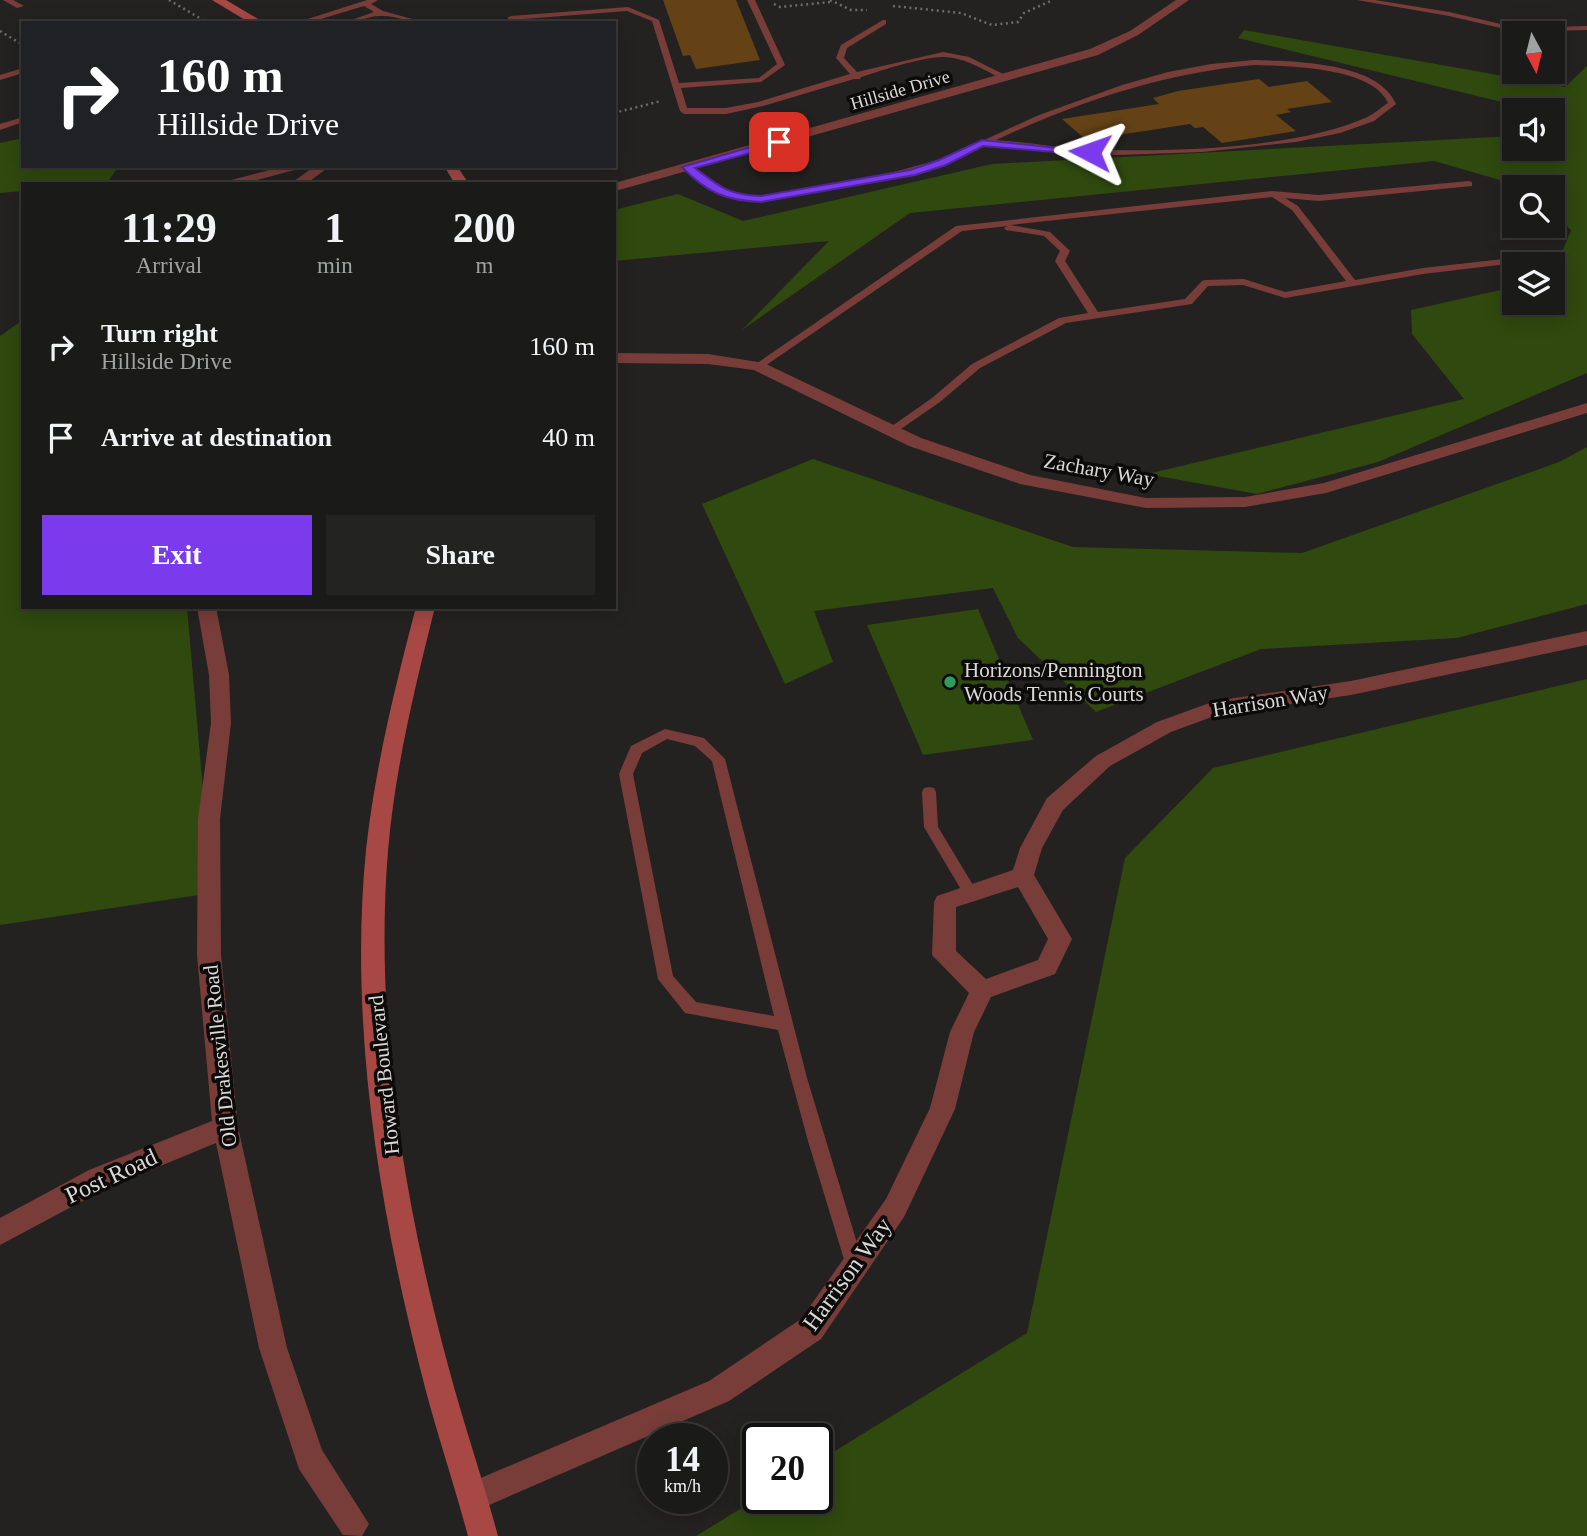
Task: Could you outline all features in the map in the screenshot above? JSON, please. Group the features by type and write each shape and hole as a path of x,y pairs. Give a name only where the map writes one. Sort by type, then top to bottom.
{"main road":[{"path":"218,0 255,21"},
{"name":"Howard Boulevard","path":"426,609 391,749 381,818 375,888 376,1002 386,1122 409,1256 429,1347 483,1536"}],"street":[{"name":"Hillside Drive","path":"616,186 1094,52 1134,33 1183,0"},
{"path":"232,182 295,168"},
{"path":"300,182 321,168"},
{"name":"Zachary Way","path":"616,358 708,359 758,366 891,431 1026,480 1146,503 1245,502 1326,488 1587,408"},
{"name":"Old Drakesville Road","path":"206,609 219,675 221,723 209,819 209,955 225,1127 273,1348 310,1458 354,1524"},
{"name":"Harrison Way","path":"1023,877 1031,848 1055,804 1103,761 1164,727 1215,708 1351,688 1587,638"},
{"path":"1023,877 1060,939 1047,967 982,990 944,955 945,902 971,894 1023,877"},
{"name":"Harrison Way","path":"473,1497 719,1391 811,1329 895,1208 942,1109 962,1032 982,990"},
{"name":"Post Road","path":"0,1232 98,1179 225,1127"}],"lane":[{"path":"0,2 8,0 20,6"},
{"path":"678,86 761,80 781,65 751,0"},
{"path":"1361,0 1449,14 1518,30 1587,28"},
{"path":"306,21 370,2 380,13"},
{"path":"511,18 628,9 655,20 684,111 726,111 857,77 884,67 943,54 967,59 1007,78"},
{"path":"354,21 380,13 414,21"},
{"path":"857,77 840,58 844,47 883,22"},
{"path":"687,167 718,191 735,198 761,199 912,172 943,162 982,143 1089,97 1148,78 1243,63 1299,65 1357,76 1378,84 1390,95 1392,104 1372,118 1321,136 1233,147 1090,152 982,143"},
{"path":"0,78 21,71"},
{"path":"0,127 21,120"},
{"path":"758,366 959,228 1272,194 1319,198 1469,184"},
{"path":"1272,194 1295,208 1352,283"},
{"path":"959,228 1023,229 1047,234 1065,251 1060,261 1095,316"},
{"path":"891,431 936,400 976,366 1063,320 1188,302 1205,283 1244,282 1285,295 1423,271 1502,262"},
{"path":"788,1026 691,1008 666,979 626,774 636,750 665,734 699,742 718,759 788,1026 833,1201 855,1266"},
{"path":"929,792 931,827 971,894"}],"path":[{"path":"169,0 205,21"},
{"path":"1037,0 1045,4"},
{"path":"885,6 955,12 985,24 1002,24 1018,22 1024,13 1053,0"},
{"path":"780,7 831,1 851,10 870,9"},
{"path":"0,31 21,44"}],"green space":[{"path":"1244,30 1502,76 1502,84 1548,84 1565,87 1587,66 1587,373 1378,462 1257,494 1147,474 1464,399 1412,334 1411,310 1502,290 1502,315 1565,315 1565,252 1562,252 1571,230 1565,225 1565,175 1502,175 1502,181 1434,161 910,213 742,330 829,241 616,261 616,210 678,194 743,221 992,164 1502,137 1502,161 1565,161 1565,98 1502,98 1502,102 1238,38"},
{"path":"21,138 21,168 118,168 107,182 21,182 21,191 0,193 0,143"},
{"path":"21,321 21,609 187,609 212,893 0,925 0,336"},
{"path":"1587,447 1587,604 1457,638 1261,649 1096,712 1018,638 993,588 814,611 833,662 785,684 702,504 813,459 1073,547 1302,553 1559,462"},
{"name":"Horizons/Pennington Woods Tennis Courts","path":"978,609 1033,740 923,755 867,625"},
{"path":"1587,679 1587,1536 696,1536 742,1508 742,1514 833,1514 833,1452 1027,1333 1125,858 1213,768"}],"building":[{"path":"663,0 736,0 760,60 696,69 690,55 683,56"},
{"path":"1259,79 1269,87 1307,81 1332,102 1287,109 1291,112 1276,115 1296,131 1222,143 1203,127 1195,128 1190,124 1086,140 1062,119 1159,104 1153,98 1178,91"}],"place":[{"name":"Horizons/Pennington Woods Tennis Courts","path":"950,682"}],"route":[{"path":"779,142 687,167 718,191 735,198 761,199 912,172 943,162 982,143 1090,152"}]}
